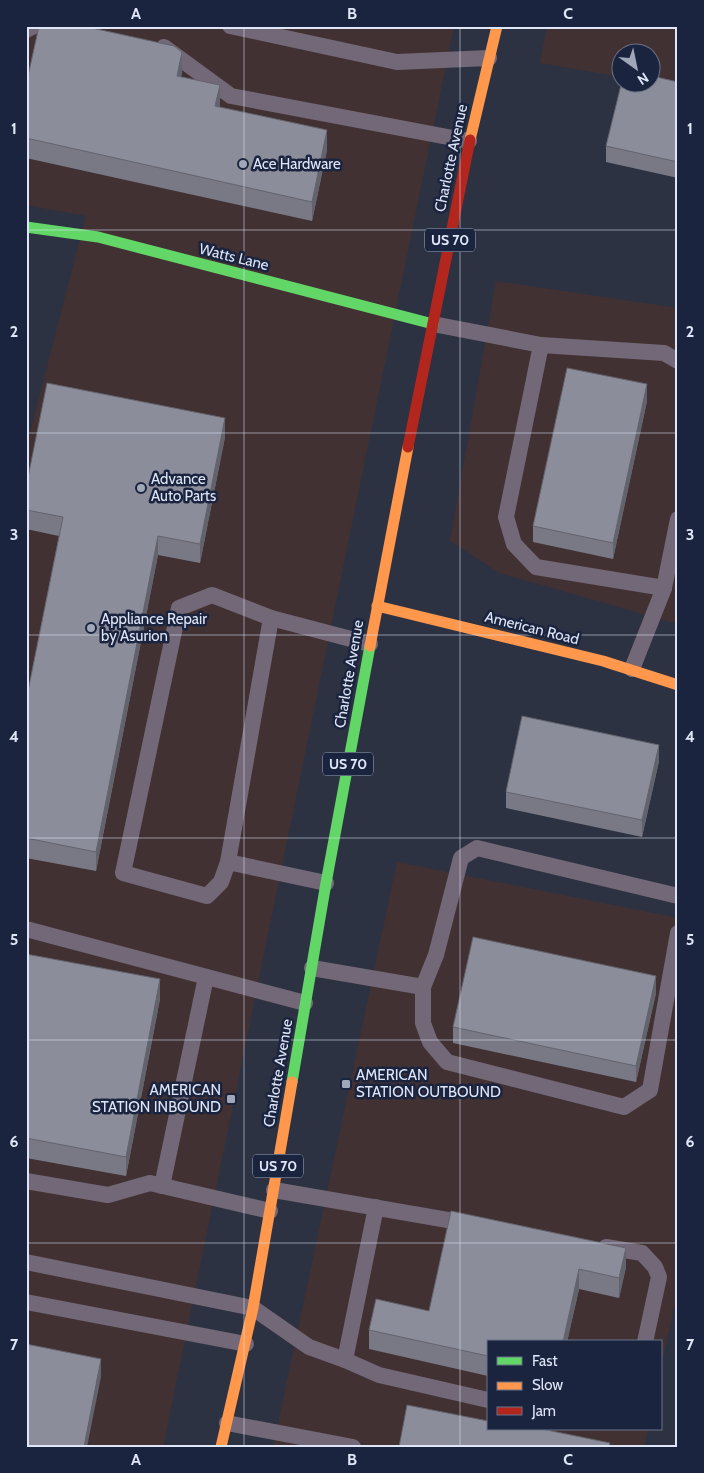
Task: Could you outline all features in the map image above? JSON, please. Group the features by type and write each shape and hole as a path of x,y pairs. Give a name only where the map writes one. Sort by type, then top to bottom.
{"main road":[{"name":"Charlotte Avenue","path":"221,1447 253,1308 326,883 377,606 469,140 497,26"},
{"name":"Watts Lane","path":"26,227 98,237 433,324"},
{"name":"American Road","path":"377,606 632,669 678,685"}],"lane":[{"path":"26,30 34,26"},
{"path":"230,26 397,62 489,58"},
{"path":"147,44 166,47 231,96 469,140"},
{"path":"433,324 541,345 664,352 678,361"},
{"path":"541,345 506,518 514,544 536,567 664,588"},
{"path":"632,669 664,588 678,519"},
{"path":"271,618 228,862 221,882 207,896 124,873 179,608 212,595 271,618 370,644"},
{"path":"678,896 477,848 461,858 436,955 423,986 424,1023 430,1042 448,1062 624,1107 650,1090 678,933"},
{"path":"228,862 326,883"},
{"path":"26,929 305,1003"},
{"path":"312,968 423,986"},
{"path":"162,1186 206,977"},
{"path":"26,1181 108,1195 150,1183 270,1211"},
{"path":"274,1190 485,1226"},
{"path":"346,1360 376,1207"},
{"path":"593,1245 642,1253 655,1267 659,1277 645,1340"},
{"path":"26,1262 253,1308 309,1347 346,1360 379,1375 487,1400"},
{"path":"26,1302 246,1344"},
{"path":"227,1423 353,1447"}],"shaded area":[{"path":"26,26 454,26 163,1447 26,1447 26,448 86,216 26,205"},
{"path":"547,26 678,26 678,87 662,84 662,42 612,42 612,75 540,63"},
{"path":"496,281 678,308 678,624 500,573 450,541"},
{"path":"397,862 678,918 678,1290 662,1362 662,1340 487,1340 487,1430 648,1430 644,1447 273,1447"}],"building":[{"path":"39,26 83,26 174,46 182,52 177,76 220,85 215,106 327,130 312,202 26,138 26,85"},
{"path":"662,78 678,82 678,162 606,146 619,92 662,92"},
{"path":"567,368 647,384 613,543 533,526"},
{"path":"47,383 225,418 200,544 158,536 96,852 26,838 26,701 63,517 26,510 26,487"},
{"path":"522,716 659,745 642,820 506,792"},
{"path":"473,937 656,976 636,1066 453,1027"},
{"path":"26,954 160,979 126,1157 26,1138"},
{"path":"451,1211 626,1248 619,1278 579,1269 563,1340 487,1340 487,1356 369,1330 376,1299 429,1311"},
{"path":"26,1344 101,1359 84,1447 26,1447"},
{"path":"407,1405 487,1421 487,1430 547,1430 610,1443 609,1447 399,1447"}],"traffic: fast":[{"path":"26,227 98,237 433,324"},
{"path":"292,1082 326,883 370,646"}],"traffic: slow":[{"path":"470,140 497,26"},
{"path":"370,646 408,447"},
{"path":"377,606 603,661 678,685"},
{"path":"221,1447 253,1308 292,1082"}],"traffic: jam":[{"path":"408,447 470,140"}],"place":[{"name":"Ace Hardware","path":"243,164"},
{"name":"Advance Auto Parts","path":"141,488"},
{"name":"Appliance Repair by Asurion","path":"91,628"},
{"name":"AMERICAN STATION OUTBOUND","path":"346,1084"},
{"name":"AMERICAN STATION INBOUND","path":"231,1099"}]}
